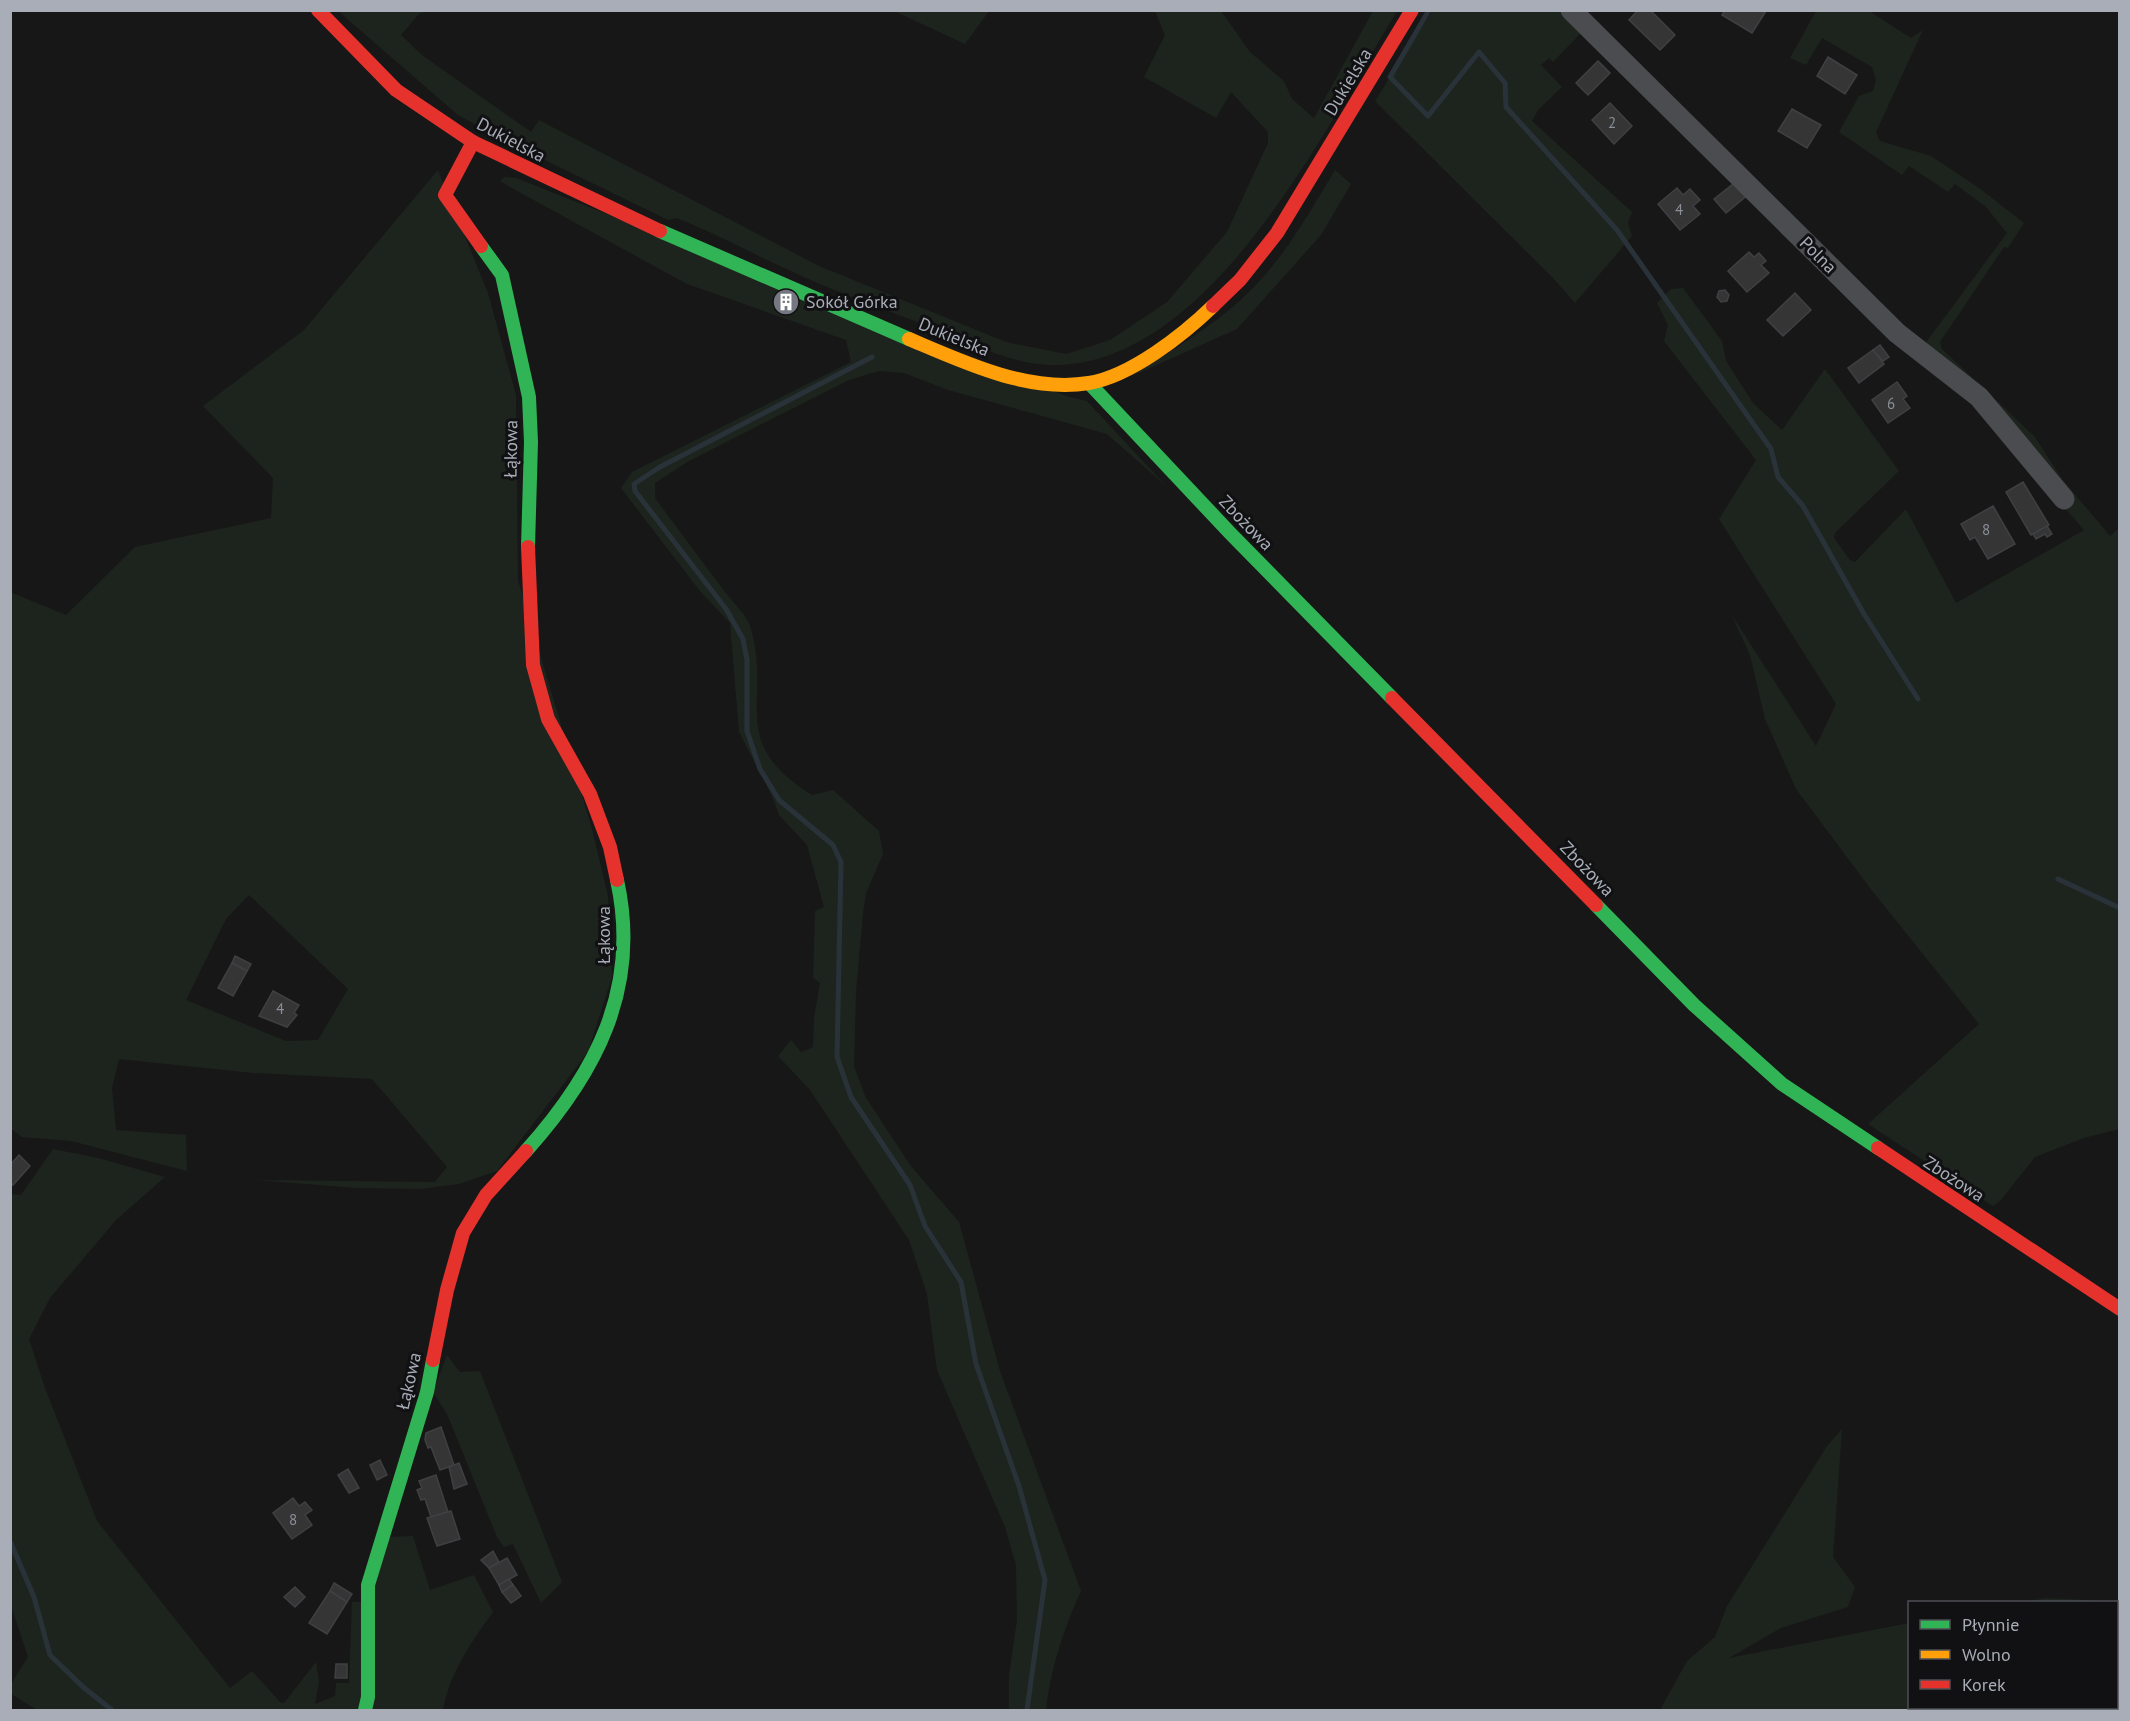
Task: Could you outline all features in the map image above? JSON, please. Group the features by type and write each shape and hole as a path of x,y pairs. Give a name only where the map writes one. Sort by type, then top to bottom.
{"street":[{"name":"Dukielska","path":"318,10 396,90 473,142 651,227 956,359 998,374 1036,383 1089,383 1118,373 1153,353 1198,320 1240,280 1277,233 1412,10"},
{"name":"Polna","path":"1571,10 1897,333 1978,397 2064,500"},
{"name":"Łąkowa","path":"365,1710 368,1696 368,1585 427,1392 447,1290 463,1233 486,1195 549,1125 581,1082 606,1034 621,983 624,958 622,901 610,847 590,794 548,719 533,665 528,593 531,442 529,397 502,275 445,195 473,142"},
{"name":"Zbożowa","path":"1089,383 1230,533 1678,989 1773,1076 1858,1137 2120,1309"}],"shaded area":[{"path":"338,11 427,11 419,14 401,35 422,55 531,132 539,120 819,266 1006,342 1066,354 1110,340 1167,302 1227,232 1268,143 1268,132 1231,92 1216,118 1144,77 1165,35 1155,11 1221,11 1250,52 1284,81 1292,99 1314,118 1373,11 1397,11 1298,176 1256,234 1210,286 1160,329 1106,356 1048,365 1018,360 988,351 820,284 689,223 677,218 668,220 512,144 458,115"},
{"path":"894,11 989,11 965,44"},
{"path":"1432,11 1564,11 1584,30 1553,62 1549,58 1541,65 1562,87 1539,109 1532,121 1632,212 1628,223 1632,236 1575,303 1552,277 1375,101"},
{"path":"1816,11 1869,11 1911,38 1923,30 1876,132 1880,141 1931,156 1979,188 2024,223 2008,248 2004,247 1940,342 1942,349 2035,437 2062,479 2110,536 2119,528 2119,1129 2084,1138 2035,1157 2000,1201 1993,1206 1868,1124 1979,1024 1870,888 1796,789 1765,719 1750,655 1731,614 1816,746 1836,704 1719,519 1756,460 1664,341 1668,325 1657,303 1671,289 1683,288 1722,341 1726,361 1753,403 1782,430 1825,369 1899,471 1835,533 1834,538 1850,560 1855,562 1906,509 1956,603 2084,530 1924,345 2007,233 1985,206 1955,184 1948,192 1909,166 1902,175 1839,132 1859,96 1873,91 1876,80 1872,67 1822,38 1806,65 1790,58"},
{"path":"438,170 488,293 516,395 518,580 592,829 608,896 612,977 588,1052 497,1171 459,1184 420,1189 357,1188 256,1180 435,1182 447,1167 372,1079 253,1073 119,1059 112,1088 116,1130 186,1135 187,1171 71,1141 22,1137 10,1128 10,592 66,615 135,547 271,518 273,478 203,406 304,330","holes":["249,895 348,989 318,1040 286,1041 186,1000 226,919"]},
{"path":"1335,170 1351,184 1321,235 1237,329 1132,376 1211,324 1254,287 1288,246"},
{"path":"504,177 516,178 1066,396 1087,401 1166,486 1107,434 948,390 904,373 879,371 849,380 689,461 655,483 655,498 743,613 750,626 756,652 757,718 760,737 769,756 785,775 812,795 833,790 879,831 883,854 866,893 863,913 856,993 854,1066 865,1096 910,1165 959,1222 1000,1371 1081,1591 1059,1649 1046,1710 1009,1710 1009,1675 1017,1620 1016,1565 1005,1527 937,1370 927,1294 909,1240 810,1090 778,1056 791,1040 801,1052 813,1047 814,1018 820,983 813,978 815,911 824,907 807,845 779,815 772,796 739,732 730,623 699,590 621,488 632,472 851,362 846,340 687,284 500,181"},
{"path":"53,1149 98,1158 165,1177 116,1220 50,1298 29,1339 45,1388 97,1521 230,1688 252,1671 281,1703 284,1703 316,1662 319,1681 315,1704 335,1696 336,1683 349,1683 352,1602 371,1602 387,1537 413,1536 430,1590 474,1575 493,1612 456,1670 443,1710 37,1710 11,1694 11,1684 28,1657 10,1603 10,1194 21,1195"},
{"path":"447,1355 460,1372 480,1371 562,1582 541,1603 513,1544 504,1547 497,1537 447,1414 433,1392"},
{"path":"1842,1429 1833,1557 1855,1587 1848,1607 1781,1628 1729,1658 1908,1623 1908,1709 2090,1710 1660,1710 1687,1661 1715,1637 1727,1606 1827,1446"},
{"path":"2048,1598 2101,1601 2026,1601"},
{"path":"2118,1602 2119,1602 2118,1688"}],"building":[{"path":"1638,10 1650,10 1675,35 1660,50 1629,20"},
{"path":"1725,10 1766,11 1752,33 1722,15"},
{"path":"1828,57 1857,75 1845,94 1817,76"},
{"path":"1598,61 1610,73 1588,95 1576,83"},
{"path":"1610,103 1632,126 1614,144 1592,120"},
{"path":"1792,109 1821,125 1807,148 1778,131"},
{"path":"1738,180 1749,194 1726,213 1714,199"},
{"path":"1677,188 1683,195 1690,189 1700,200 1693,206 1700,214 1680,230 1658,204"},
{"path":"1749,252 1754,257 1759,253 1766,261 1761,265 1769,273 1747,292 1728,271"},
{"path":"1725,290 1729,295 1727,301 1721,302 1717,297 1719,291"},
{"path":"1795,293 1811,310 1783,336 1767,320"},
{"path":"1880,345 1889,357 1883,361 1873,350"},
{"path":"1873,350 1884,364 1859,383 1848,368"},
{"path":"1897,382 1907,396 1903,399 1910,408 1888,423 1872,400"},
{"path":"2023,482 2049,525 2031,535 2006,492"},
{"path":"1993,506 2015,544 1988,559 1975,537 1970,540 1961,524"},
{"path":"2047,526 2052,534 2047,537 2045,534 2036,539 2033,534"},
{"path":"235,956 251,964 247,971 232,963"},
{"path":"232,963 247,971 233,996 218,988"},
{"path":"273,991 299,1005 294,1013 297,1015 287,1027 259,1016"},
{"path":"19,1155 30,1166 13,1185 10,1183 10,1165"},
{"path":"441,1427 454,1465 440,1470 431,1447 428,1448 425,1440 426,1433"},
{"path":"380,1460 387,1475 377,1480 370,1465"},
{"path":"459,1463 467,1484 454,1489 449,1467"},
{"path":"348,1469 359,1488 349,1493 338,1475"},
{"path":"436,1475 448,1512 431,1517 425,1499 421,1500 417,1490 422,1488 419,1481"},
{"path":"293,1498 299,1506 305,1502 312,1510 305,1515 312,1525 292,1539 273,1513"},
{"path":"451,1511 460,1539 437,1546 427,1518"},
{"path":"493,1551 499,1562 489,1568 481,1560"},
{"path":"507,1558 517,1575 499,1585 489,1568"},
{"path":"509,1579 513,1585 502,1592 499,1585"},
{"path":"334,1583 352,1594 347,1602 330,1591"},
{"path":"513,1585 521,1596 511,1603 502,1592"},
{"path":"295,1587 305,1597 295,1607 284,1597"},
{"path":"330,1591 347,1602 327,1634 309,1623"},
{"path":"336,1664 347,1664 347,1678 335,1678"}],"waterway":[{"path":"1429,10 1390,77 1428,116 1479,52 1505,83 1506,107 1617,230 1771,449 1778,477 1803,506 1864,614 1918,699"},
{"path":"872,357 660,467 634,484 635,491 726,609 743,639 747,660 747,731 760,769 779,800 833,845 841,862 837,1057 851,1097 910,1185 925,1226 961,1282 976,1364 1019,1486 1045,1580 1027,1710"},
{"path":"2058,879 2120,908"},
{"path":"10,1541 34,1597 50,1655 83,1687 112,1710"}],"traffic: fast":[{"path":"660,231 909,339"},
{"path":"481,246 502,275 529,397 531,442 528,547"},
{"path":"1089,383 1230,533 1392,698"},
{"path":"526,1151 573,1091 607,1027 617,993 623,957 623,919 617,880"},
{"path":"1596,905 1694,1005 1782,1084 1878,1148"},
{"path":"365,1710 368,1697 368,1585 427,1392 433,1360"}],"traffic: slow":[{"path":"909,339 974,366 1019,380 1066,385 1089,383 1122,372 1156,353 1213,306"}],"traffic: jam":[{"path":"318,10 396,90 473,142 660,231"},
{"path":"1213,306 1240,280 1277,233 1412,10"},
{"path":"473,142 445,195 481,246"},
{"path":"528,547 533,665 548,719 590,794 610,847 617,880"},
{"path":"1392,698 1596,905"},
{"path":"1878,1148 2120,1309"},
{"path":"433,1360 447,1290 463,1233 486,1195 526,1151"}],"place":[{"name":"Sokół Górka","path":"786,302"}]}
